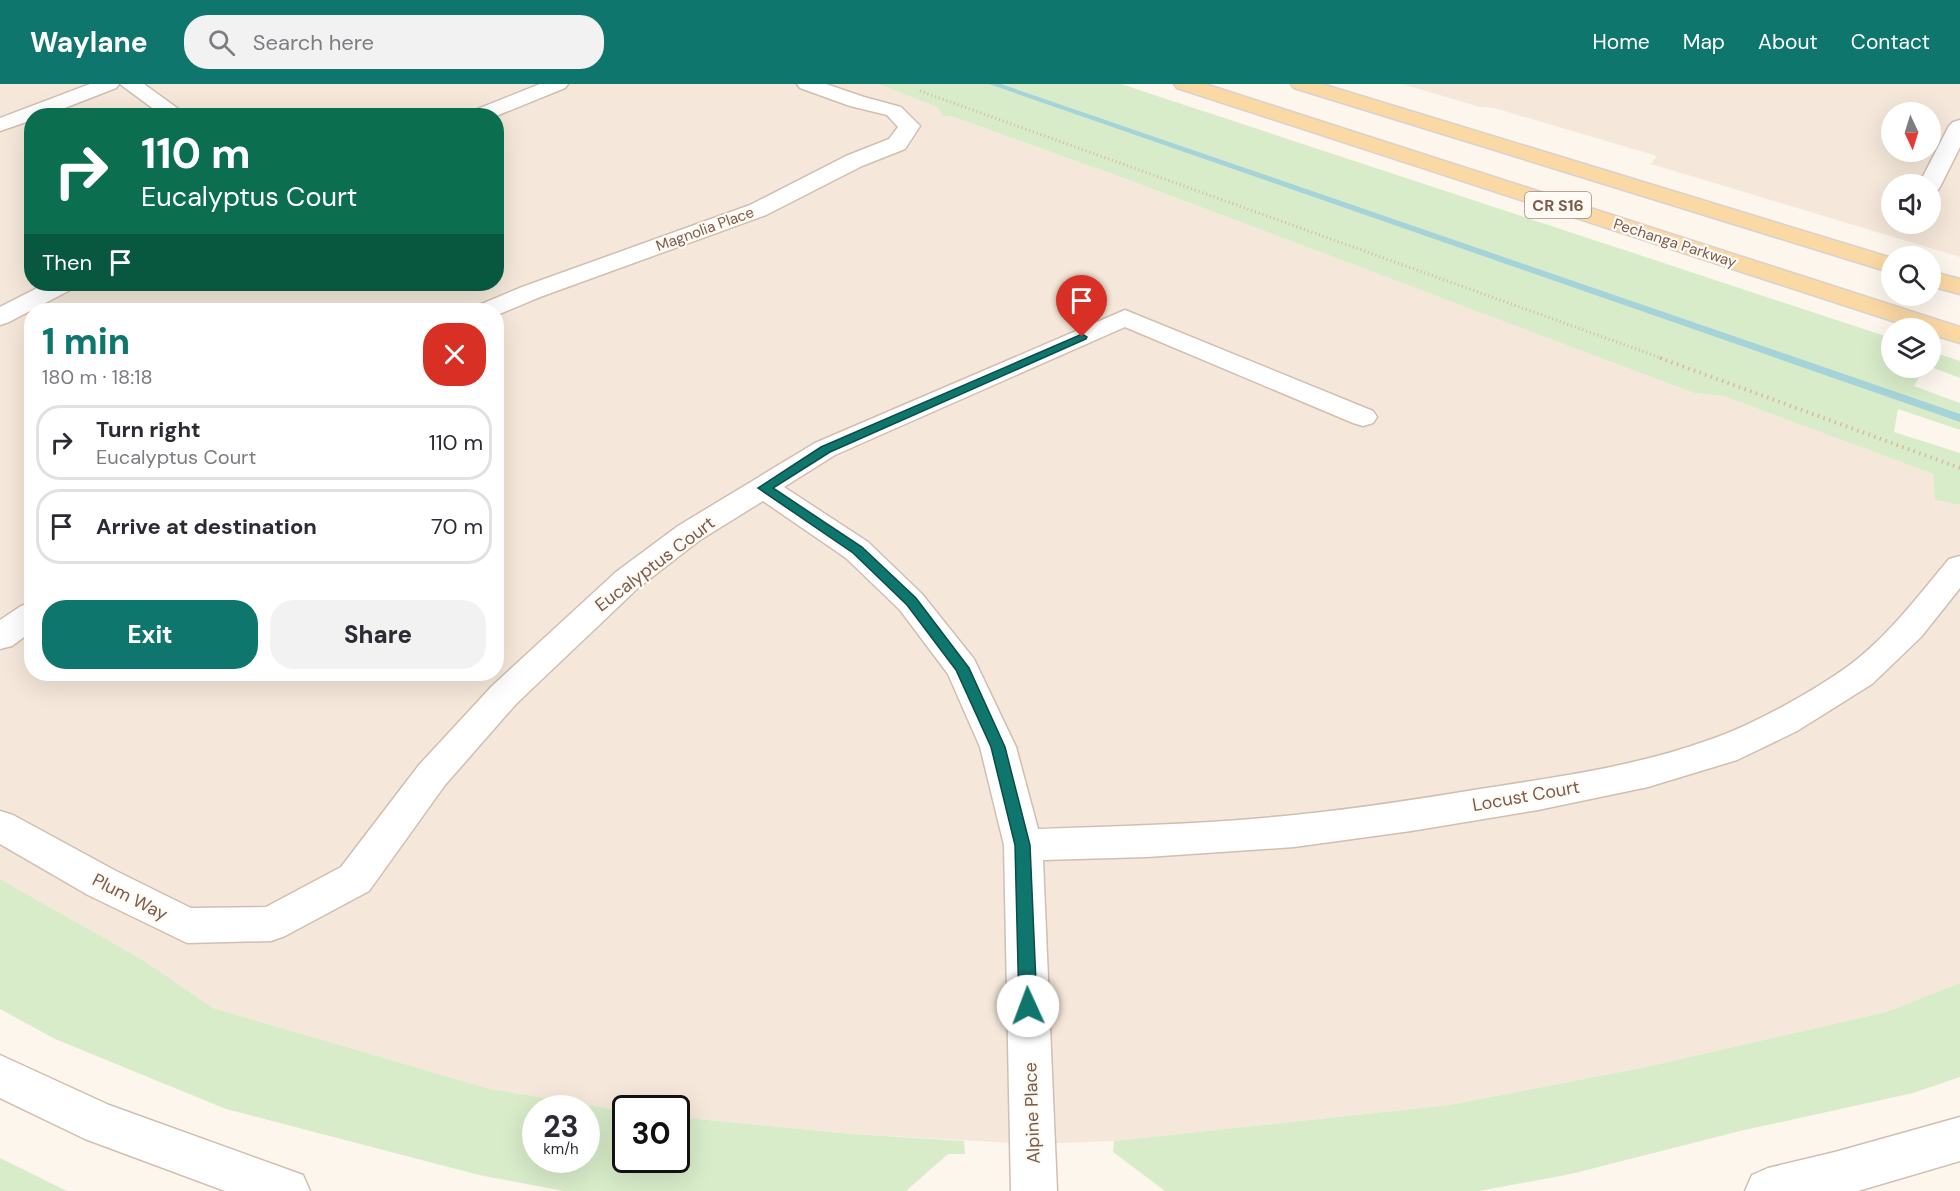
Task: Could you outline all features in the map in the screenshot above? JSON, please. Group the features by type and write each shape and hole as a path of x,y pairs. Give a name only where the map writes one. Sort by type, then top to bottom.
{"main road":[{"name":"Pechanga Parkway","path":"1184,84 1960,335"},
{"name":"CR S16","path":"1301,84 1881,263"},
{"path":"1941,281 1960,287"}],"street":[{"path":"45,108 109,84"},
{"path":"130,84 166,108"},
{"path":"497,108 558,84"},
{"name":"Magnolia Place","path":"504,303 758,210 854,162 897,144 909,126 894,111 857,102 807,84"},
{"path":"0,125 24,116"},
{"path":"1935,174 1960,126"},
{"path":"27,303 50,291"},
{"path":"0,317 24,304"},
{"name":"Eucalyptus Court","path":"271,924 355,879 432,775 504,695 627,580 689,533 825,449 1125,318 1362,417"},
{"name":"Alpine Place","path":"764,488 857,550 911,602 962,668 998,747 1023,845 1034,1191"},
{"name":"Locust Court","path":"1023,845 1147,841 1294,831 1526,797 1659,770 1724,750 1785,721 1860,675 1909,629 1960,567"},
{"path":"0,637 24,620"},
{"name":"Plum Way","path":"0,826 102,883 187,926 271,924"},
{"path":"0,1076 101,1124 287,1191"},
{"path":"1768,1191 1835,1176 1960,1139"}],"path":[{"path":"911,88 1806,410 1923,456 1960,468"}],"shaded area":[{"path":"0,84 878,84 937,107 943,116 951,116 1126,179 1694,393 1724,396 1933,474 1935,500 1960,505 1960,983 1886,1012 1646,1067 1449,1105 1114,1141 1033,1144 852,1134 690,1118 690,1095 612,1095 612,1109 600,1107 600,1095 527,1095 490,1089 213,1008 143,960 0,879"},
{"path":"1402,84 1960,84 1960,257 1941,251 1941,246 1923,246 1884,234 1941,234 1941,174 1881,174 1881,233 1651,164 1657,156 1494,108 1480,107"}],"green space":[{"path":"878,84 1121,84 1881,335 1881,378 1918,378 1914,386 1960,403 1960,430 1898,409 1894,432 1960,453 1960,505 1935,500 1933,474 1724,396 1694,393 1126,179 951,116 943,116 937,107"},
{"path":"1941,355 1960,361 1960,378 1941,371"},
{"path":"0,879 143,960 213,1008 490,1089 527,1095 522,1095 522,1173 600,1173 600,1107 612,1109 612,1173 690,1173 690,1118 852,1134 964,1141 965,1154 948,1154 906,1191 564,1191 479,1175 226,1109 55,1039 0,1009"},
{"path":"1960,983 1960,1077 1913,1093 1740,1131 1571,1174 1479,1191 1165,1191 1113,1152 1114,1141 1449,1105 1646,1067 1886,1012"},
{"path":"0,1158 63,1189 68,1191 0,1191"}],"waterway":[{"path":"993,84 1960,418"}],"route":[{"path":"1028,1006 1023,845 998,747 962,668 911,602 857,550 764,488 825,449 1082,337"}]}
